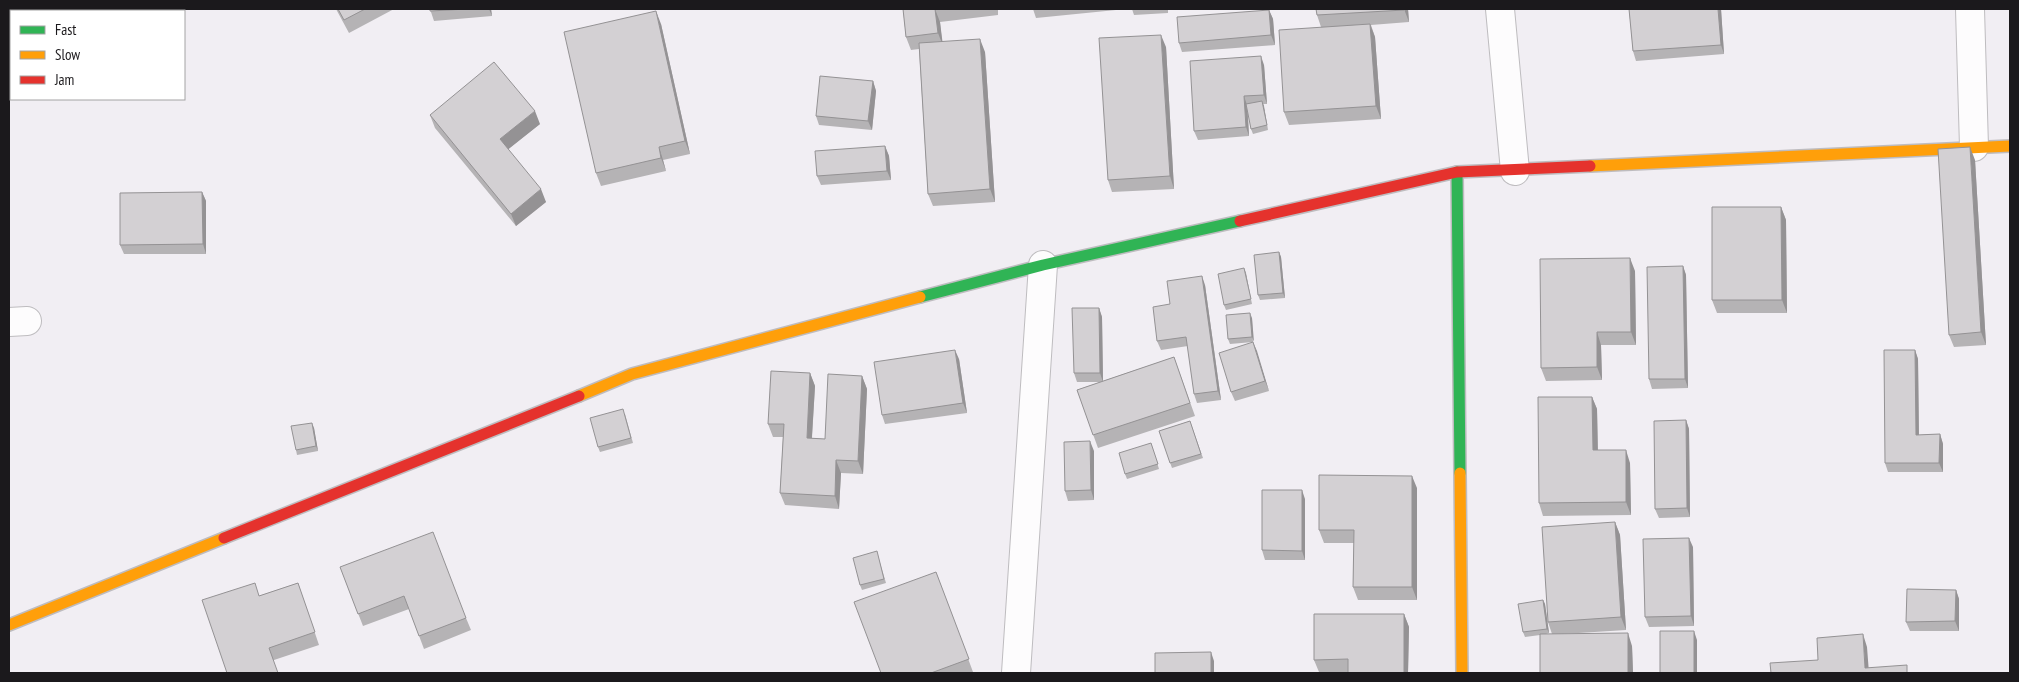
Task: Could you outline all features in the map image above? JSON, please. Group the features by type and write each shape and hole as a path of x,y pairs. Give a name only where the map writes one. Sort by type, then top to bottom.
{"street":[{"path":"1500,9 1515,171"},
{"path":"1970,9 1974,148"},
{"path":"9,625 632,374 1042,265 1457,172 1515,171 2010,146"},
{"path":"1457,172 1462,673"},
{"path":"1016,673 1042,265"}],"building":[{"path":"338,9 365,9 344,20"},
{"path":"430,9 467,9 430,11"},
{"path":"903,9 935,9 938,33 906,37"},
{"path":"1316,9 1404,9 1404,10 1317,15"},
{"path":"1629,9 1718,9 1721,45 1633,51"},
{"path":"1269,10 1271,35 1179,43 1177,17"},
{"path":"656,11 685,141 659,147 661,158 596,173 564,32"},
{"path":"1370,24 1376,106 1284,112 1279,30"},
{"path":"1161,35 1170,176 1108,180 1099,38"},
{"path":"980,39 990,189 928,194 919,43"},
{"path":"1261,56 1264,95 1244,96 1246,127 1194,131 1190,61"},
{"path":"494,62 535,111 500,139 541,189 511,214 430,115"},
{"path":"820,76 873,81 868,121 816,116"},
{"path":"1262,101 1267,125 1251,129 1246,104"},
{"path":"885,146 887,171 817,176 815,151"},
{"path":"1970,147 1981,332 1949,335 1938,149"},
{"path":"202,192 203,244 120,245 120,193"},
{"path":"1712,207 1781,207 1782,300 1712,300"},
{"path":"1279,252 1283,293 1258,295 1254,255"},
{"path":"1630,258 1631,332 1597,332 1597,367 1541,368 1540,259"},
{"path":"1683,266 1685,379 1649,379 1647,267"},
{"path":"1244,268 1251,299 1224,305 1218,274"},
{"path":"1202,276 1218,391 1194,394 1186,337 1157,341 1153,307 1170,304 1167,281"},
{"path":"1072,308 1099,308 1100,373 1074,373"},
{"path":"1250,313 1252,337 1228,339 1226,315"},
{"path":"1253,342 1265,381 1231,392 1219,353"},
{"path":"955,350 963,403 882,415 874,362"},
{"path":"1884,350 1915,350 1916,435 1940,434 1939,463 1885,463"},
{"path":"1174,357 1190,403 1093,435 1077,390"},
{"path":"771,371 810,373 807,438 825,439 828,374 862,376 858,461 836,460 835,496 780,493 784,424 768,424"},
{"path":"1538,397 1592,397 1593,450 1626,450 1626,502 1539,503"},
{"path":"623,409 631,438 598,447 590,418"},
{"path":"1686,420 1687,508 1655,509 1654,421"},
{"path":"1190,421 1201,454 1170,463 1159,431"},
{"path":"312,423 316,446 296,450 291,426"},
{"path":"1090,441 1091,490 1065,491 1064,442"},
{"path":"1151,443 1158,464 1125,474 1119,453"},
{"path":"1319,475 1412,476 1412,587 1353,587 1354,530 1319,530"},
{"path":"1262,490 1302,490 1302,551 1262,550"},
{"path":"1615,522 1621,617 1548,622 1542,527"},
{"path":"433,532 466,618 419,636 404,596 358,614 340,567"},
{"path":"1689,538 1691,616 1645,617 1643,539"},
{"path":"877,551 884,579 860,585 853,558"},
{"path":"936,572 969,659 931,673 881,673 854,602"},
{"path":"255,583 259,596 298,583 315,632 269,648 278,673 227,673 202,600"},
{"path":"1907,589 1956,590 1955,621 1906,622"},
{"path":"1543,600 1547,629 1523,632 1518,604"},
{"path":"1314,614 1404,614 1404,673 1348,673 1348,659 1314,660"},
{"path":"1660,631 1694,631 1694,673 1660,673"},
{"path":"1628,633 1628,673 1540,673 1540,634"},
{"path":"1863,634 1865,668 1907,665 1907,673 1771,673 1770,663 1818,660 1817,638"},
{"path":"1211,652 1211,673 1155,673 1155,653"}],"traffic: fast":[{"path":"1457,172 1460,473"},
{"path":"920,297 1043,265 1240,221"}],"traffic: slow":[{"path":"1590,166 2010,146"},
{"path":"579,396 632,374 920,297"},
{"path":"1460,473 1462,673"},
{"path":"9,625 224,538"}],"traffic: jam":[{"path":"1240,221 1457,172 1590,166"},
{"path":"224,538 579,396"}]}
